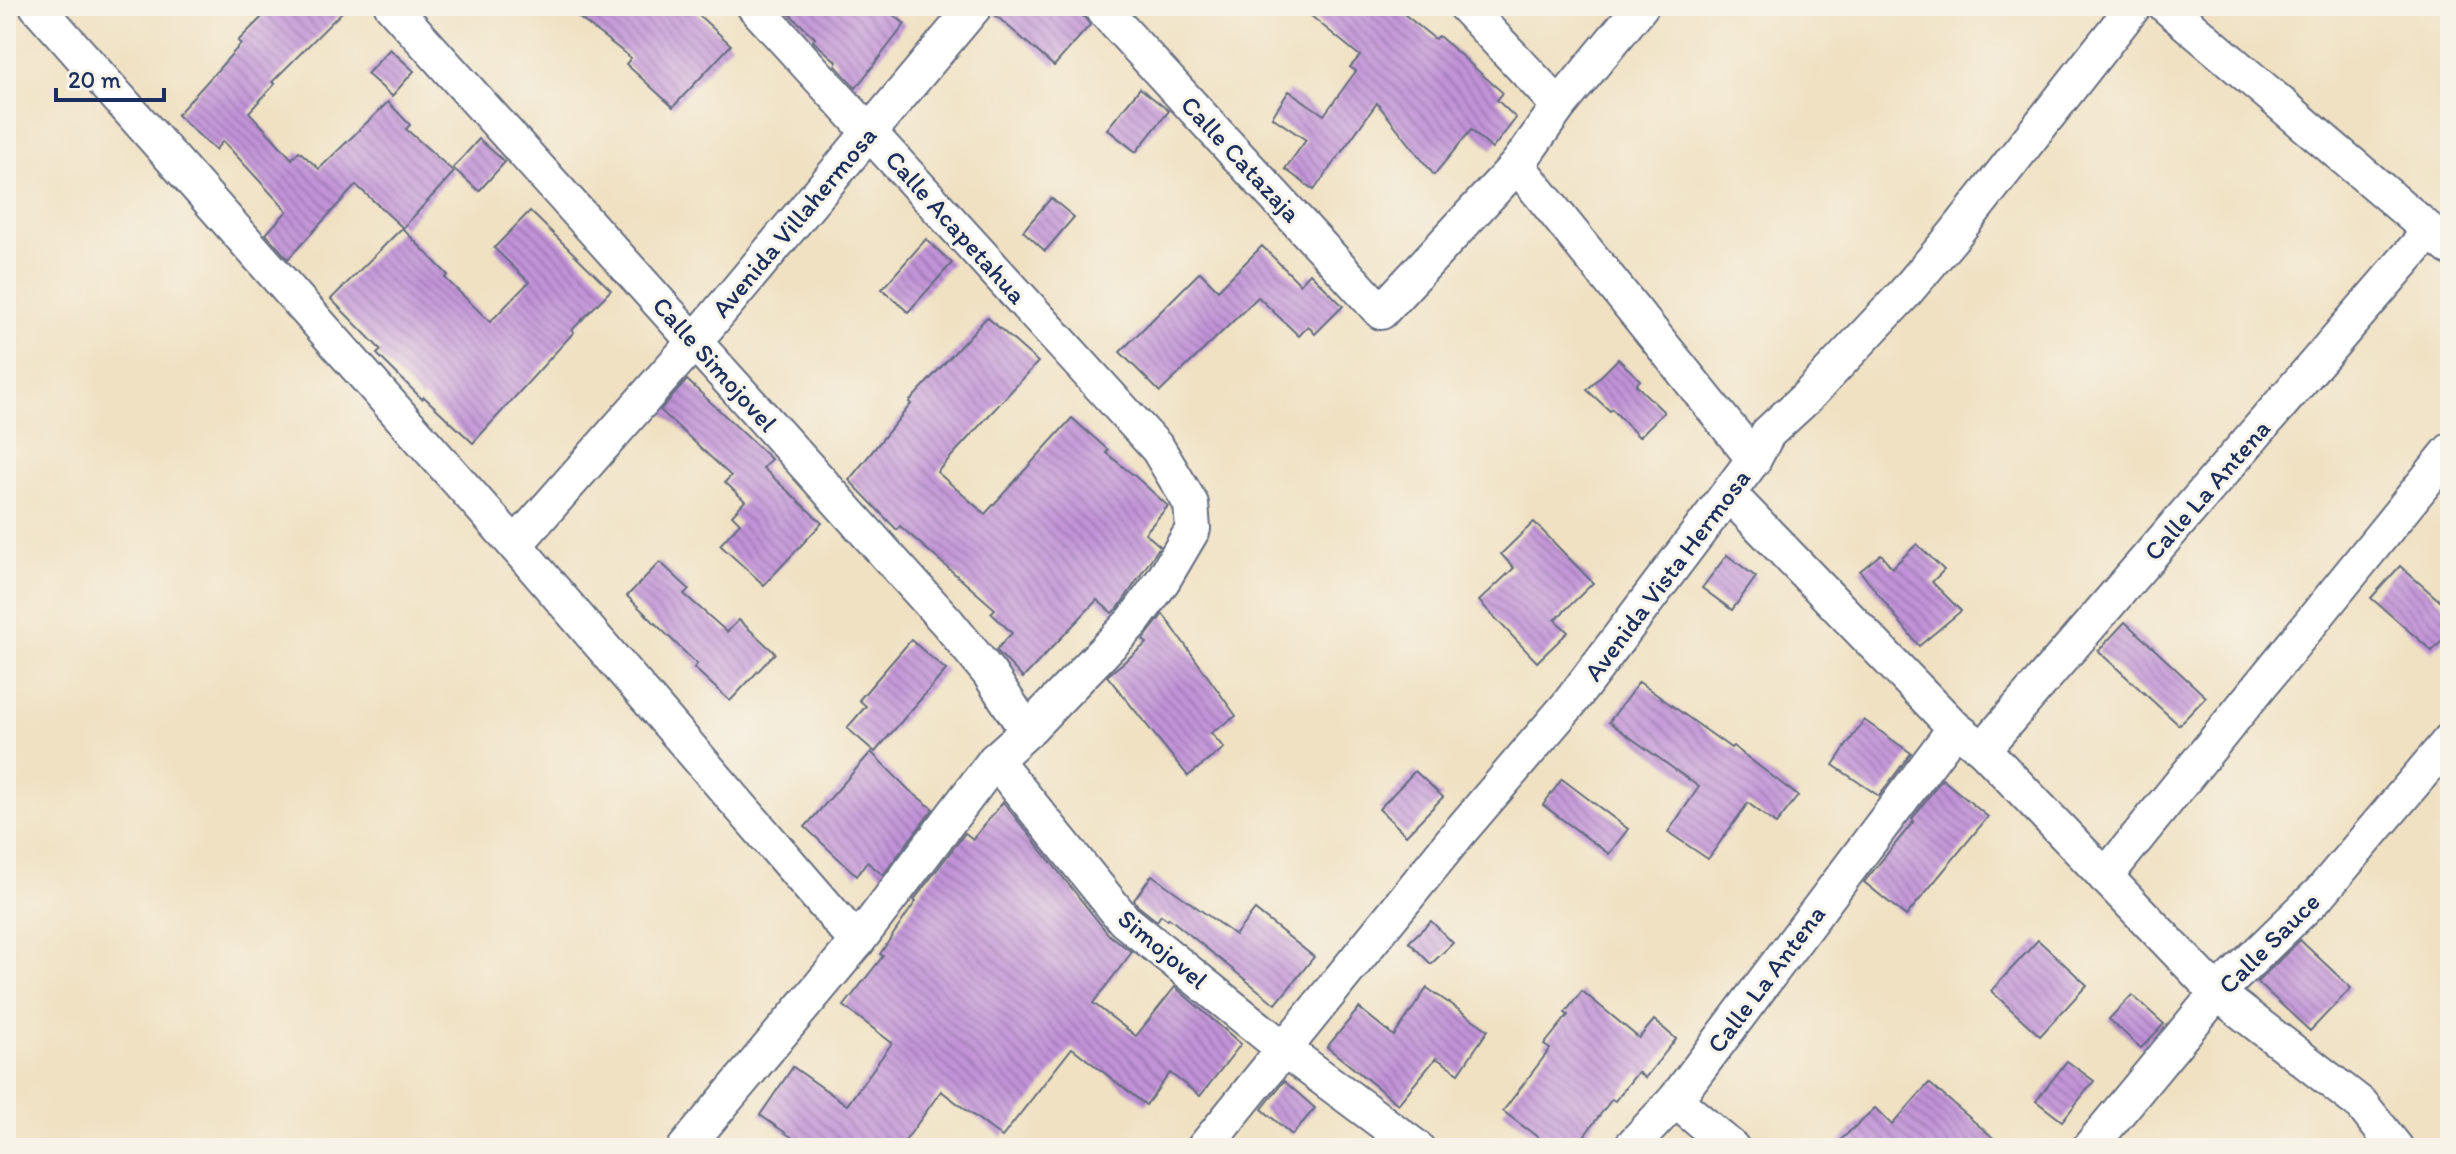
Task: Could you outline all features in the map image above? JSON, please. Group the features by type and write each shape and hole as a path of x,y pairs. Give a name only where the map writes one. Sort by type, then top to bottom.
{"street":[{"path":"37,6 515,545 857,942"},
{"name":"Calle Simojovel","path":"392,6 948,623 989,673 1027,731"},
{"name":"Calle Acapetahua","path":"685,1148 857,942 995,760 1134,620 1163,580 1193,529 1191,504 1158,449 754,6"},
{"name":"Avenida Villahermosa","path":"515,545 695,341 975,6"},
{"name":"Calle Catazaja","path":"1100,6 1381,312 1517,165"},
{"path":"1465,6 1559,106"},
{"path":"1641,6 1559,106 1517,165 1754,459"},
{"name":"Avenida Vista Hermosa","path":"1204,1148 1457,835 1569,704 1729,494 1768,433 1806,398 1904,294 2134,6"},
{"path":"2166,6 2440,240"},
{"name":"Calle La Antena","path":"1983,749 2440,240"},
{"path":"2105,877 2450,451"},
{"path":"1729,494 1955,728 1983,749 2217,993 2362,1105 2396,1148"},
{"name":"Calle La Antena","path":"1630,1148 1675,1100 1955,728"},
{"name":"Calle Sauce","path":"2089,1148 2217,993 2321,892 2450,740"},
{"name":"Simojovel","path":"995,760 1124,920 1285,1050 1417,1148"},
{"path":"1675,1100 1732,1148"}],"building":[{"path":"273,6 348,6 272,82 275,84 249,112 292,159 299,151 319,169 388,102 410,125 406,129 454,172 403,228 356,185 288,259 266,234 287,211 223,141 215,150 177,115 241,44 238,41"},
{"path":"564,6 689,6 731,45 673,107 626,64 631,58"},
{"path":"781,6 882,6 905,24 856,88 835,65 837,62"},
{"path":"994,6 1075,6 1090,25 1054,66 993,13"},
{"path":"1299,6 1394,6 1435,39 1439,36 1503,93 1497,100 1516,118 1492,149 1471,130 1434,175 1377,103 1314,190 1285,169 1306,140 1272,117 1289,91 1324,115 1356,71 1350,67 1360,56"},
{"path":"390,49 414,71 392,96 367,74"},
{"path":"1140,88 1169,111 1136,152 1107,129"},
{"path":"479,139 505,162 479,191 453,168"},
{"path":"1051,198 1074,217 1045,251 1023,231"},
{"path":"530,211 611,290 473,443 424,397 422,399 377,354 381,350 331,299 402,228 448,275 445,278 490,322 529,282 494,248"},
{"path":"926,239 952,263 908,312 882,289"},
{"path":"1262,246 1300,284 1310,273 1343,306 1315,334 1308,326 1299,336 1258,297 1160,392 1120,352 1200,272 1218,290"},
{"path":"987,317 1038,362 937,472 985,514 1072,418 1108,450 1106,453 1168,506 1145,533 1160,546 1119,607 1112,613 1097,600 1023,678 996,650 1012,633 991,613 995,609 900,526 897,530 849,480 911,404 909,402"},
{"path":"1618,359 1640,380 1636,385 1664,412 1639,437 1612,409 1610,411 1587,390"},
{"path":"687,380 771,459 763,468 822,523 764,585 720,545 740,523 732,515 745,501 725,482 731,476 660,410"},
{"path":"1534,522 1593,583 1555,620 1568,632 1537,662 1479,601 1514,568 1501,554"},
{"path":"1917,544 1944,570 1932,582 1961,611 1919,646 1860,571 1881,554 1892,568"},
{"path":"1727,555 1756,577 1732,610 1702,588"},
{"path":"660,562 689,589 684,594 727,632 739,620 775,653 730,701 694,668 697,664 627,596"},
{"path":"2400,566 2450,610 2450,632 2432,651 2371,598"},
{"path":"1163,614 1236,716 1211,733 1224,748 1188,776 1107,676 1147,643 1143,640"},
{"path":"2125,622 2206,697 2179,725 2098,651"},
{"path":"911,640 946,670 875,752 847,728 866,706 859,700"},
{"path":"1639,682 1731,748 1733,746 1798,796 1776,824 1748,803 1708,859 1668,832 1699,787 1609,722"},
{"path":"1864,720 1911,753 1879,796 1833,765"},
{"path":"871,752 933,809 883,875 867,862 857,876 805,827"},
{"path":"1415,771 1443,797 1406,835 1379,809"},
{"path":"1562,779 1628,829 1609,854 1543,805"},
{"path":"1942,779 1988,817 1906,916 1864,882 1914,821 1912,819"},
{"path":"1003,802 1109,935 1132,952 1093,1003 1136,1036 1175,987 1241,1044 1200,1096 1170,1073 1146,1105 1072,1048 1002,1137 941,1091 900,1148 807,1148 760,1115 793,1067 847,1105 892,1043 844,1006 883,956 880,954 914,900 965,833 973,839"},
{"path":"1152,875 1235,935 1255,910 1314,957 1274,1003 1169,918 1161,915 1157,921 1138,906 1134,900"},
{"path":"1431,921 1453,943 1431,964 1409,942"},
{"path":"2038,940 2087,985 2040,1036 1991,991"},
{"path":"2300,940 2351,988 2310,1031 2257,982"},
{"path":"1427,988 1488,1030 1459,1073 1436,1058 1398,1104 1327,1047 1359,1008 1394,1036"},
{"path":"1582,991 1639,1038 1654,1020 1676,1039 1645,1078 1638,1072 1615,1101 1612,1099 1575,1148 1552,1148 1503,1111 1550,1049 1544,1045"},
{"path":"2132,995 2164,1024 2141,1048 2109,1019"},
{"path":"2067,1061 2094,1081 2062,1121 2036,1101"},
{"path":"1284,1081 1315,1108 1292,1135 1262,1109"},
{"path":"1929,1083 2005,1148 1832,1148 1875,1108 1892,1125"}]}
